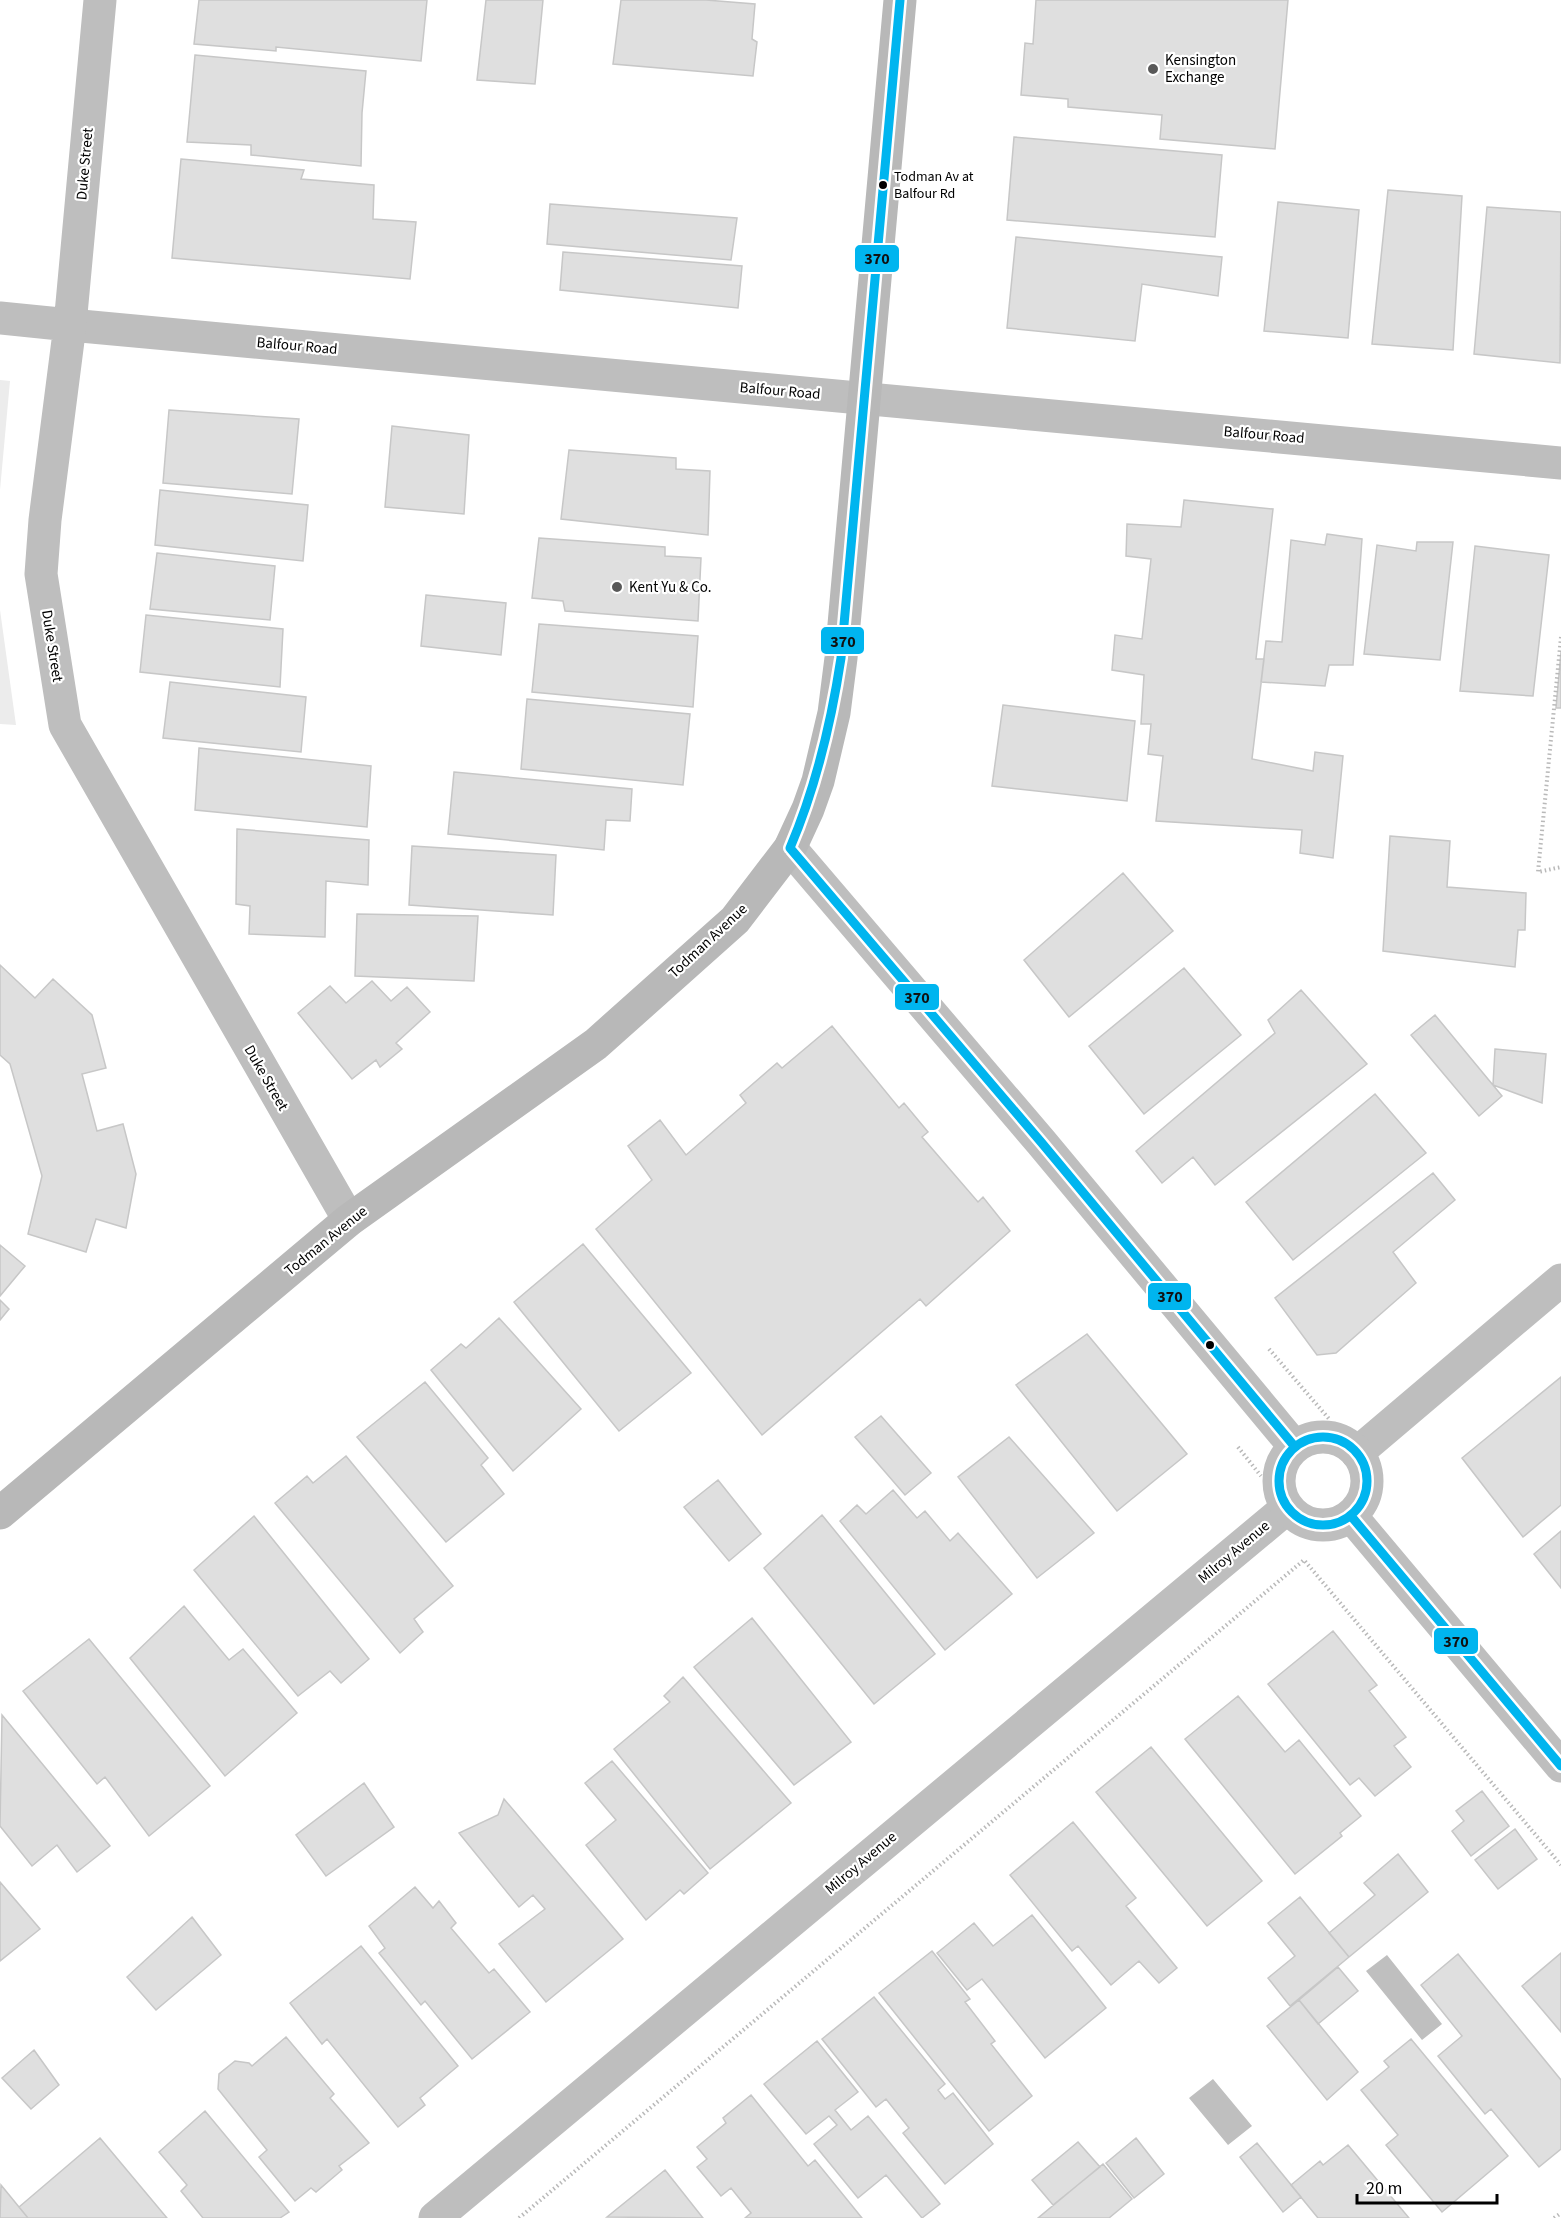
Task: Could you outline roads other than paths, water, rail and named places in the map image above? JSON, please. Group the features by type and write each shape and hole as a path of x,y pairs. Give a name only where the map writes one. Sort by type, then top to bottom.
{"main road":[{"name":"Todman Avenue","path":"0,1514 349,1220 596,1044 735,920 790,848 818,781 834,713 842,658 900,0"}],"street":[{"name":"Duke Street","path":"100,0 70,325 40,574 65,725 349,1220"},
{"name":"Balfour Road","path":"0,318 1561,463"},
{"path":"790,848 1041,1142 1295,1447"},
{"path":"1357,1453 1561,1280"},
{"path":"1321,1437 1340,1441 1357,1453 1364,1465 1366,1485 1360,1505 1351,1516 1338,1523 1324,1526 1310,1524 1298,1518 1287,1508 1278,1483 1286,1456 1295,1447 1307,1439 1321,1437"},
{"name":"Milroy Avenue","path":"435,2218 1287,1508"},
{"path":"1351,1516 1561,1766"}],"place":[{"name":"Kensington Exchange","path":"1153,69"},
{"name":"Todman Av at Balfour Rd","path":"883,185"},
{"name":"Kent Yu & Co.","path":"617,587"}]}
